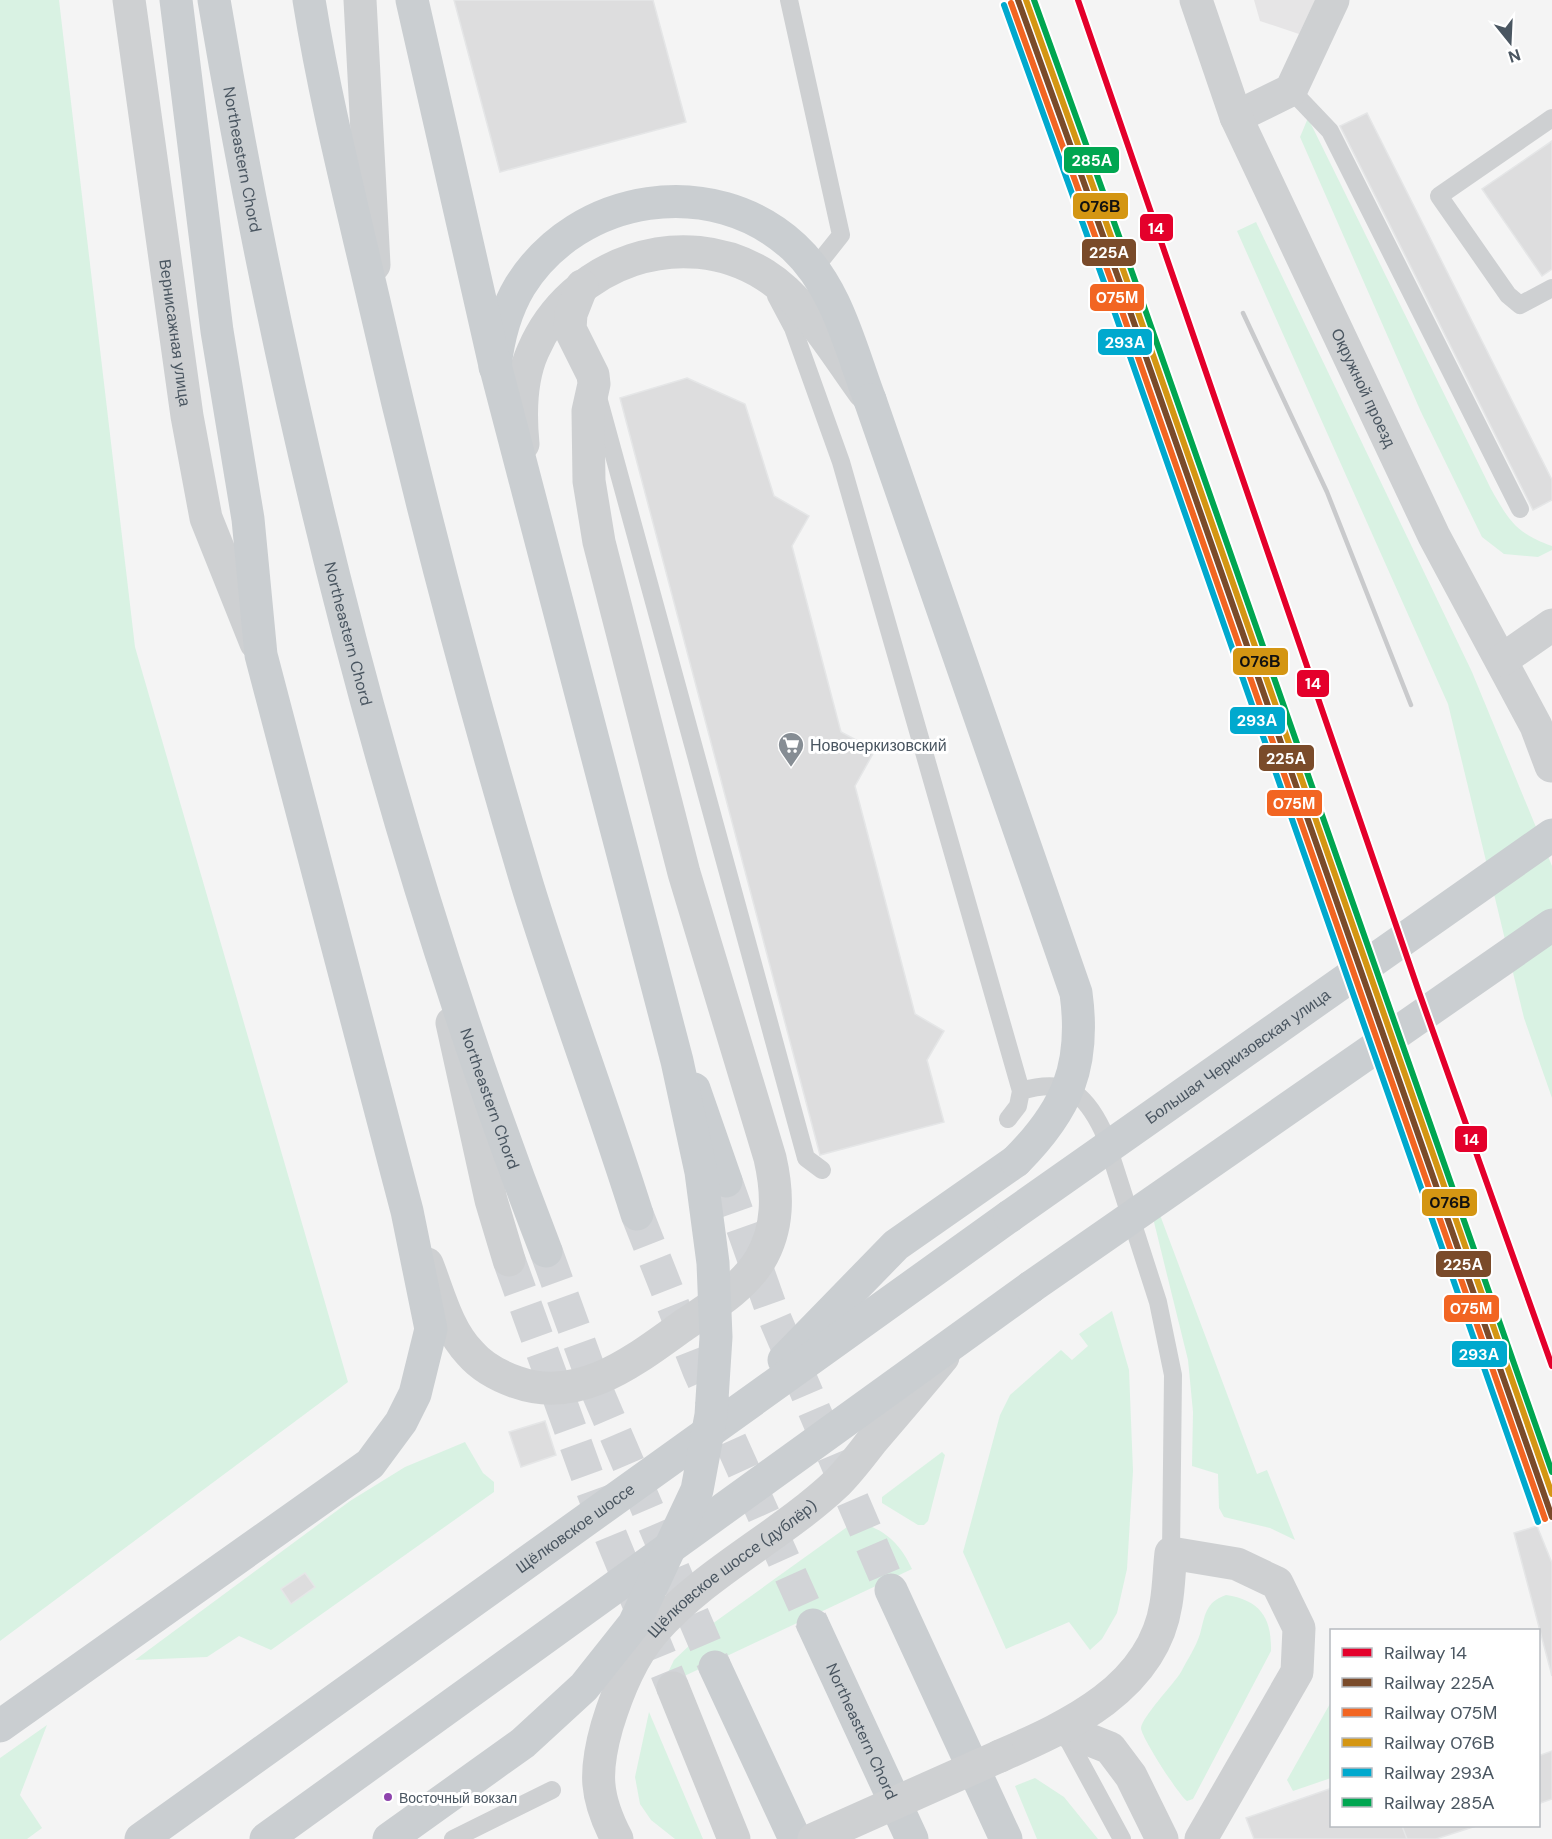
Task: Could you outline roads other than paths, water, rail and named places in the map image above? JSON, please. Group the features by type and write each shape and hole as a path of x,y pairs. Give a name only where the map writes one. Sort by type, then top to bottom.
{"main road":[{"path":"0,1726 370,1464 401,1422 415,1394 431,1329 407,1211 261,655 248,519 217,331 176,0"},
{"name":"Northeastern Chord","path":"214,0 290,398 347,634 428,916 505,1145 546,1251"},
{"path":"309,0 320,69 448,607 528,887 604,1107 637,1214"},
{"path":"389,1839 523,1743 584,1687 633,1624 670,1553 697,1490 711,1415 716,1337 713,1263 701,1172 677,1061 494,361 412,0"},
{"path":"726,1181 683,1058 533,527 495,406 494,374 497,343 506,313 520,285 562,239 589,222 617,210 648,202 679,201 710,205 749,218 793,246 814,269 831,295 870,400 1076,993 1079,1044 1069,1090 1039,1138 1016,1161 896,1245 820,1320 736,1412"},
{"name":"Большая Черкизовская улица","path":"1010,1216 1552,835"},
{"path":"266,1839 1031,1287 1552,926"},
{"name":"Щёлковское шоссе","path":"141,1839 1010,1216"},
{"path":"891,1590 1006,1839"},
{"name":"Northeastern Chord","path":"813,1625 912,1839"},
{"path":"716,1667 795,1839"}],"street":[{"name":"Вернисажная улица","path":"129,0 185,404 206,518 261,655"},
{"path":"360,0 377,315"},
{"name":"Окружной проезд","path":"1196,0 1236,117 1434,536 1536,726 1551,766"},
{"path":"1236,117 1291,90 1333,0"},
{"path":"533,527 521,406 524,378 532,352 545,327 561,304 582,286 605,271 631,259 667,252 713,255 740,263 765,275 788,292 806,312 870,400"},
{"path":"407,1211 457,1339 487,1368 514,1382 545,1389 565,1388 613,1373 734,1290 760,1259 775,1220 777,1200 770,1158 684,873 599,542 589,481 588,411 594,384 570,329 571,314 582,286"},
{"path":"1502,660 1552,626"},
{"path":"428,916 491,1200 509,1260"},
{"name":"Щёлковское шоссе (дублёр)","path":"617,1839 603,1813 598,1796 597,1778 602,1744 618,1695 633,1662 652,1634 679,1605 837,1483 960,1338"},
{"path":"814,1839 1062,1729 1111,1696 1140,1663 1155,1639 1166,1605 1171,1553 1237,1564 1277,1583 1299,1628 1297,1672 1201,1839"},
{"path":"673,1688 734,1839"},
{"path":"1062,1729 1110,1748 1131,1776 1162,1839"}],"lane":[{"path":"789,0 841,235 814,269"},
{"path":"1291,90 1330,131 1520,509"},
{"path":"1552,118 1439,196 1508,295 1520,305 1552,288"},
{"path":"765,275 793,328 841,462 1021,1091 1018,1106 1008,1119"},
{"path":"594,384 806,1158 822,1170"},
{"path":"1021,1091 1055,1085 1072,1090 1093,1110 1103,1131 1158,1302 1173,1375 1171,1553"},
{"path":"1062,1729 1122,1839"},
{"path":"453,1839 552,1790"}],"tunnel":[{"path":"726,1181 773,1314 891,1590"},
{"path":"637,1214 699,1371 813,1625"},
{"path":"546,1251 595,1386 715,1667"},
{"path":"509,1260 596,1500 673,1688"}],"railway":[{"path":"1243,313 1327,492 1411,705"}],"rail line":[{"name":"225А","path":"1018,0 1119,280 1552,1517"},
{"name":"076В","path":"1026,0 1126,278 1552,1494"},
{"name":"285А","path":"1034,0 1133,275 1552,1472"},
{"name":"14","path":"1078,0 1420,995 1552,1366"},
{"name":"075М","path":"1011,3 1112,283 1545,1519"},
{"name":"293А","path":"1004,5 1105,285 1538,1522"}],"place":[{"name":"Новочеркизовский","path":"791,768"},
{"name":"Восточный вокзал","path":"388,1797"}]}
